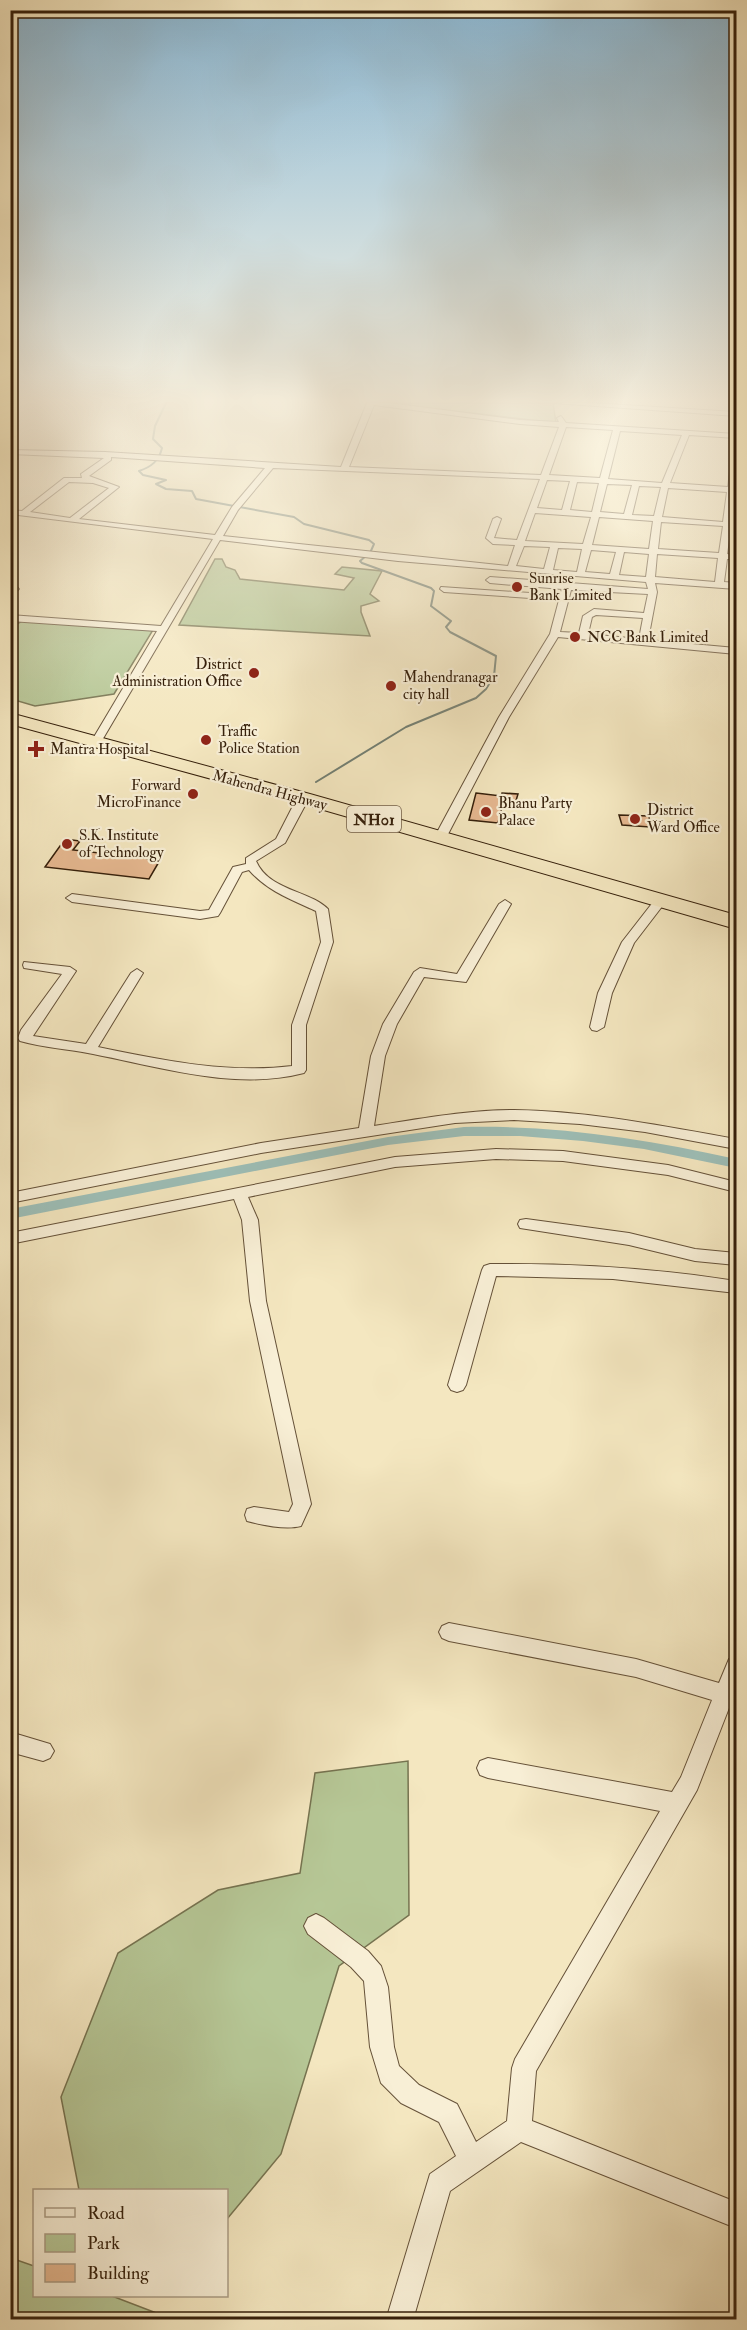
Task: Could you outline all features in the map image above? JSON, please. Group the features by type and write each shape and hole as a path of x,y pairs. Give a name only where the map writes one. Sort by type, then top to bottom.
{"highway":[{"name":"Mahendra Highway","path":"10,718 733,920"}],"street":[{"path":"10,512 71,521 511,569 736,586"},
{"path":"71,521 83,512"},
{"path":"96,742 233,512"},
{"path":"511,569 532,512"},
{"path":"561,512 736,525"},
{"path":"627,517 628,512"},
{"path":"643,643 653,592 650,580 652,551 659,512"},
{"path":"719,585 729,512"},
{"path":"580,575 595,514"},
{"path":"497,519 489,539 736,557"},
{"path":"548,572 555,544"},
{"path":"614,577 621,549"},
{"path":"490,580 653,592"},
{"path":"10,584 15,589 10,594"},
{"path":"440,838 504,717 555,634 567,587"},
{"path":"444,588 564,598"},
{"path":"584,637 588,616 594,612 648,616"},
{"path":"10,618 163,628"},
{"path":"555,634 736,651"},
{"path":"29,965 70,971 28,1030 25,1038 40,1043 90,1049 194,1070 276,1074 299,1070 299,1025 327,942 322,909 278,888 251,866 249,860 281,841 303,798"},
{"path":"72,898 200,915 214,913 237,870 251,866"},
{"path":"597,1027 605,993 628,942 661,900"},
{"path":"365,1133 378,1056 390,1024 420,972 461,979 505,904"},
{"path":"90,1049 137,973"},
{"path":"10,1198 261,1148 455,1118 514,1115 580,1119 645,1127 736,1144"},
{"path":"10,1239 395,1162 496,1154 586,1159 668,1170 736,1186"},
{"path":"239,1192 250,1220 258,1301 302,1504 294,1520 254,1515"},
{"path":"526,1224 629,1239 695,1255 736,1259"},
{"path":"457,1385 490,1270 554,1269 634,1274 736,1287"},
{"path":"449,1632 636,1668 725,1694"},
{"path":"519,2128 524,2068 689,1783 736,1666"},
{"path":"10,1742 43,1751"},
{"path":"488,1768 677,1804"},
{"path":"316,1926 370,1969 376,1983 382,2054 393,2082 413,2098 448,2113 471,2160"},
{"path":"399,2319 439,2182 519,2128"},
{"path":"519,2128 736,2215"}],"green space":[{"path":"215,559 222,559 226,567 235,570 240,579 344,590 354,578 335,574 342,567 382,571 370,594 379,601 361,606 370,636 179,625"},
{"path":"24,620 153,630 114,694 35,706 11,699 10,628"},
{"path":"408,1761 409,1915 339,1966 281,2154 228,2218 228,2189 79,2189 61,2097 118,1953 218,1890 300,1873 315,1773"},
{"path":"11,2258 33,2266 33,2297 115,2297 172,2319 11,2319"}],"building":[{"name":"Bhanu Party Palace","path":"476,793 501,796 502,793 518,794 515,804 503,803 498,823 469,820"},
{"name":"District Ward Office","path":"619,815 649,816 650,827 622,825"},
{"path":"65,839 80,841 73,850 160,860 149,879 45,867"}],"waterway":[{"path":"265,512 294,517 304,524 369,540 374,544 370,553"},
{"path":"316,782 406,727 476,698 486,689 494,676 496,656 450,632 446,627 451,621 431,606 434,591 431,588 362,563 360,561 366,556"},
{"path":"10,1214 388,1141 464,1132 552,1133 583,1136 675,1150 736,1164"}],"place":[{"name":"Sunrise Bank Limited","path":"517,587"},
{"name":"NCC Bank Limited","path":"575,637"},
{"name":"District Administration Office","path":"254,673"},
{"name":"Mahendranagar city hall","path":"391,686"},
{"name":"Traffic Police Station","path":"206,740"},
{"name":"Mantra Hospital","path":"36,749"},
{"name":"Forward MicroFinance","path":"193,794"},
{"name":"Bhanu Party Palace","path":"486,812"},
{"name":"District Ward Office","path":"635,819"},
{"name":"S.K. Institute of Technology","path":"67,844"}]}
